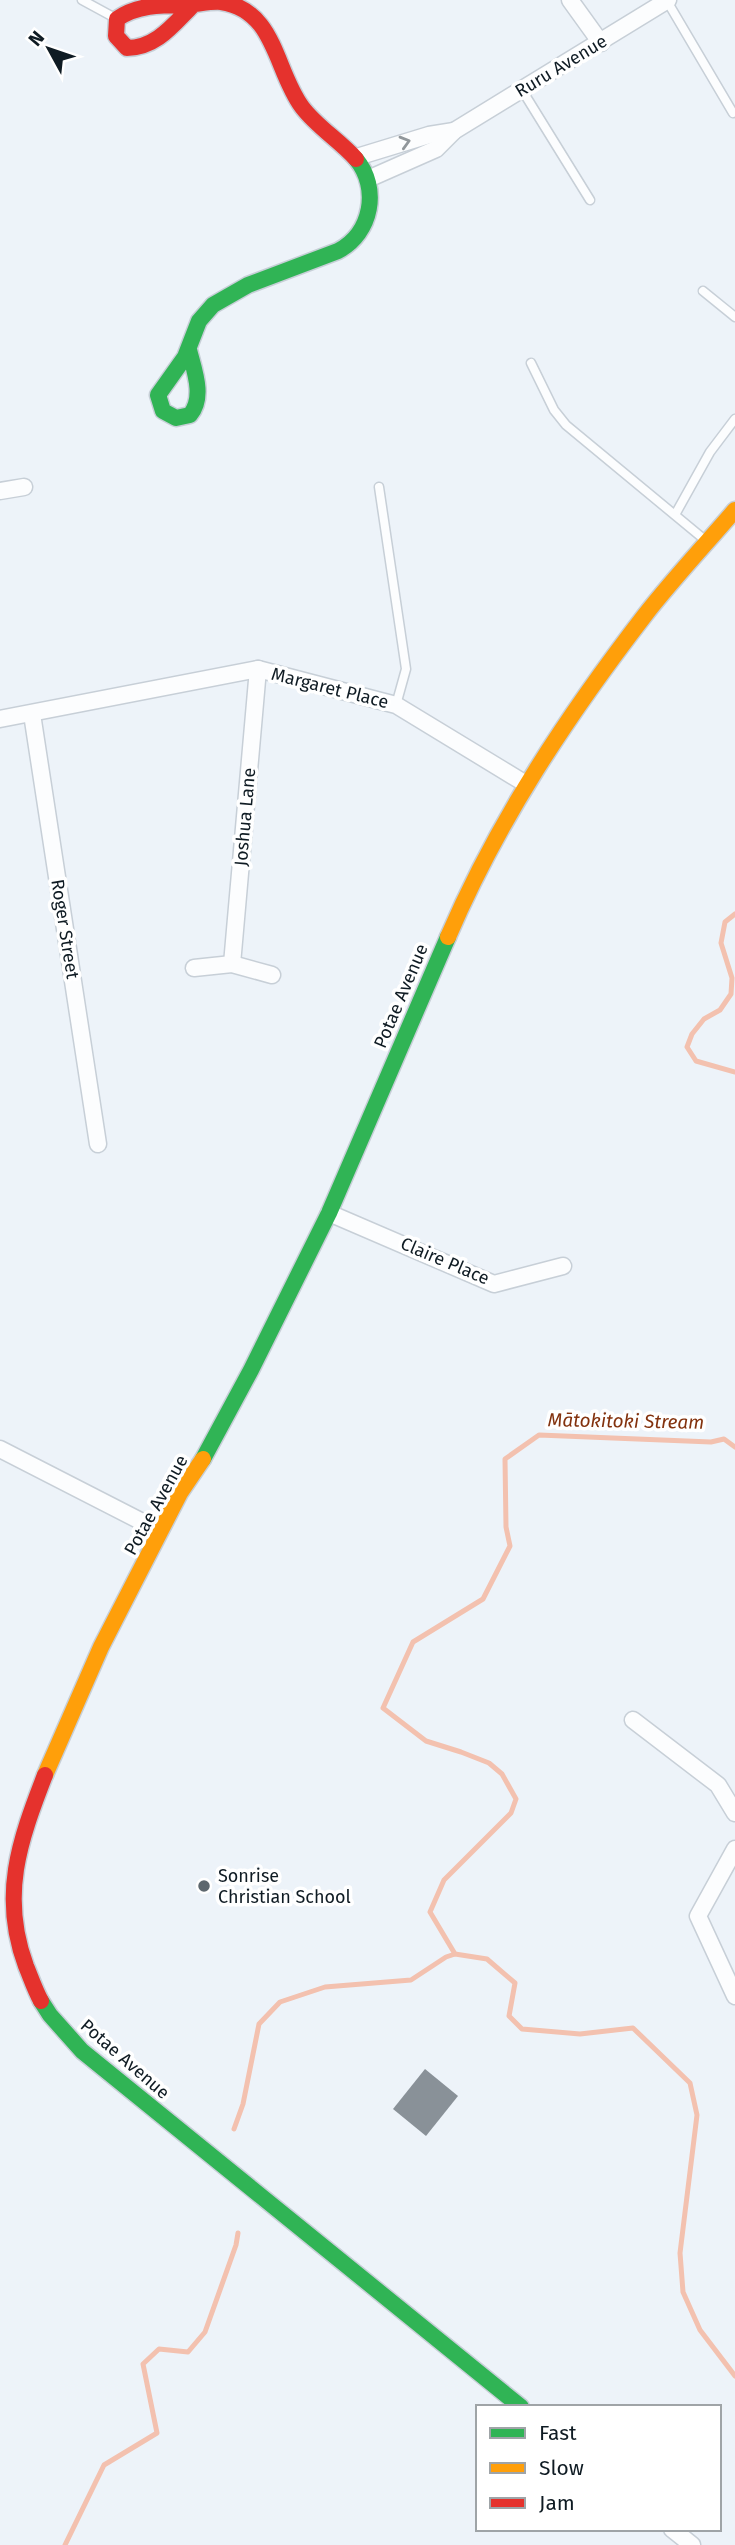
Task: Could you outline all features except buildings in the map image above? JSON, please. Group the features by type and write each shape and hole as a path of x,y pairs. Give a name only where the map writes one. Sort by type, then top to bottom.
{"street":[{"path":"570,0 601,43"},
{"name":"Ruru Avenue","path":"368,179 436,149 453,131 667,1"},
{"path":"189,350 192,334 198,323 217,302 268,277 350,244 368,217 370,197 368,179 357,157 318,127 300,106 271,39 247,5 221,2 192,6 174,4 129,11 117,19 114,32 127,48 140,48 155,41 192,6"},
{"name":"Ruru Avenue","path":"357,157 429,135 453,131"},
{"path":"0,491 24,487"},
{"name":"Potae Avenue","path":"519,2405 82,2051 50,2015 26,1970 18,1944 12,1894 15,1866 28,1819 101,1647 180,1493 197,1469 251,1370 330,1213 474,881 526,784 608,664 647,613 735,510"},
{"name":"Margaret Place","path":"0,719 258,670 396,705 526,784"},
{"name":"Joshua Lane","path":"232,964 258,670"},
{"name":"Roger Street","path":"32,715 98,1144"},
{"path":"194,968 232,964 272,975"},
{"name":"Claire Place","path":"330,1213 494,1284 563,1266"},
{"path":"0,1448 160,1531"},
{"path":"633,1720 718,1785 735,1813"},
{"path":"735,1849 698,1916 735,1996"},
{"path":"674,2531 692,2545"}],"lane":[{"path":"82,0 117,19"},
{"path":"667,1 733,113"},
{"path":"522,90 590,200"},
{"path":"703,291 735,317"},
{"path":"531,363 554,410 566,425 708,542"},
{"path":"676,513 710,453 735,419"},
{"path":"379,487 406,669 396,705"}],"waterway":[{"name":"Mātokitoki Stream","path":"735,914 725,922 721,943 732,978 731,994 720,1010 704,1019 692,1034 687,1047 696,1061 735,1072"},
{"name":"Mātokitoki Stream","path":"735,1447 724,1439 711,1442 539,1435 505,1459 506,1527 510,1546 483,1599 413,1642 383,1708 426,1741 489,1763 502,1774 516,1799 511,1813 444,1880 430,1912 455,1954 487,1959 515,1983 509,2016 522,2029 580,2034 633,2028 690,2083 697,2115 680,2253 683,2292 700,2330 735,2376"},
{"path":"234,2129 243,2104 259,2024 280,2002 325,1987 411,1980 455,1954"},
{"path":"65,2545 104,2465 157,2433 143,2364 159,2349 188,2352 205,2332 238,2233"}],"traffic: fast":[{"path":"189,350 197,383 197,400 190,415 176,418 163,411 158,395 185,357 199,321 213,305 248,285 338,251 359,233 369,209 370,196 364,171 356,159"},
{"path":"203,1459 251,1370 329,1213 448,937"},
{"path":"41,2001 82,2051 519,2405"}],"traffic: slow":[{"path":"448,937 489,851 562,730 645,615 735,510"},
{"path":"45,1775 101,1647 180,1493 203,1459"}],"traffic: jam":[{"path":"192,6 171,28 147,44 127,48 116,36 117,19 140,8 216,2 239,7 264,29 302,107 356,159"},
{"path":"41,2001 18,1940 14,1892 16,1869 27,1823 45,1775"}],"place":[{"name":"Sonrise Christian School","path":"204,1886"}]}
